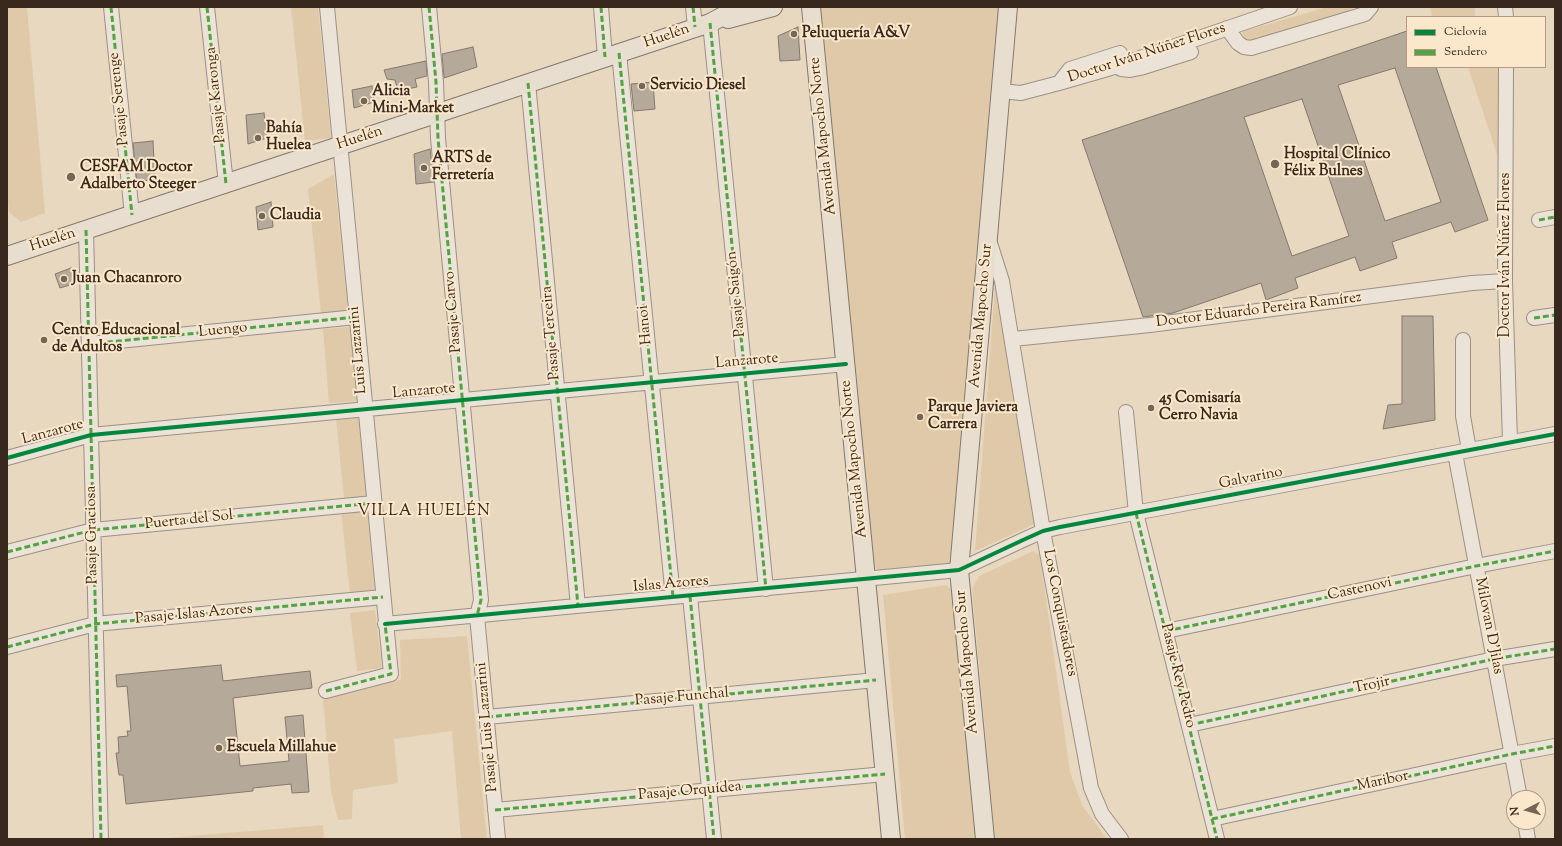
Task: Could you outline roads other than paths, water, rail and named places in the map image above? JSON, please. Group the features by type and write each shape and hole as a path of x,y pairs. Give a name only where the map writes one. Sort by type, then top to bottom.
{"main road":[{"name":"Huelén","path":"706,24 740,7"},
{"name":"Huelén","path":"7,256 706,24 773,7"},
{"name":"Avenida Mapocho Norte","path":"811,7 891,839"},
{"name":"Avenida Mapocho Sur","path":"985,839 959,570 1008,7"}],"street":[{"name":"Pasaje Serenge","path":"111,7 132,215"},
{"name":"Pasaje Karonga","path":"207,7 226,184"},
{"name":"Luis Lazzarini","path":"326,691 391,674 327,7"},
{"name":"Pasaje Carvo","path":"430,7 438,138 481,600 477,616"},
{"name":"Hanoi","path":"601,7 612,55 652,383 673,597"},
{"name":"Pasaje Saigón","path":"693,7 706,24 746,374 766,589"},
{"name":"Doctor Iván Núñez Flores","path":"1001,91 1020,92 1059,83 1130,61 1190,46 1227,28 1290,7"},
{"path":"1227,28 1238,43 1244,47 1251,48 1365,14 1371,7"},
{"path":"1059,83 1070,69 1130,61"},
{"name":"Doctor Iván Núñez Flores","path":"1506,68 1505,280 1510,442"},
{"name":"Pasaje Terceira","path":"528,83 578,606"},
{"path":"1539,220 1555,217"},
{"name":"Pasaje Graciosa","path":"86,230 101,839"},
{"name":"Los Conquistadores","path":"989,238 1002,281 1013,339 1044,531 1091,788 1102,814 1121,839"},
{"name":"Doctor Eduardo Pereira Ramírez","path":"1013,339 1150,325 1505,280"},
{"path":"1534,318 1555,315"},
{"name":"Luengo","path":"89,344 356,317"},
{"path":"1464,340 1464,416 1469,450"},
{"name":"Lanzarote","path":"7,458 91,435 846,364"},
{"name":"Pasaje Rey Pedro","path":"1126,412 1136,513 1217,839"},
{"name":"Galvarino","path":"959,570 1044,531 1555,434"},
{"name":"Milovan D'Jilas","path":"1455,454 1519,790"},
{"name":"Puerta del Sol","path":"7,552 93,530 374,503"},
{"name":"Castenovi","path":"1166,631 1476,566 1555,551"},
{"name":"Islas Azores","path":"385,624 959,570"},
{"path":"690,596 714,839"},
{"name":"Pasaje Islas Azores","path":"7,647 95,624 383,597"},
{"name":"Pasaje Luis Lazzarini","path":"477,616 498,839"},
{"name":"Trojir","path":"1189,725 1494,659 1555,649"},
{"name":"Pasaje Funchal","path":"487,717 876,680"},
{"name":"Maribor","path":"1212,819 1555,746"},
{"name":"Pasaje Orquídea","path":"496,810 885,774"}],"place":[{"name":"Peluquería A&V","path":"794,34"},
{"name":"Servicio Diesel","path":"642,86"},
{"name":"Alicia Mini-Market","path":"364,101"},
{"name":"Bahía Huelea","path":"258,138"},
{"name":"Hospital Clínico Félix Bulnes","path":"1275,164"},
{"name":"ARTS de Ferretería","path":"424,168"},
{"name":"CESFAM Doctor Adalberto Steeger","path":"71,177"},
{"name":"Claudia","path":"262,216"},
{"name":"Juan Chacanroro","path":"64,279"},
{"name":"Centro Educacional de Adultos","path":"44,340"},
{"name":"45 Comisaría Cerro Navia","path":"1151,408"},
{"name":"Parque Javiera Carrera","path":"920,417"},
{"name":"Escuela Millahue","path":"219,748"}],"district":[{"name":"VILLA HUELÉN","path":"424,512"}]}
